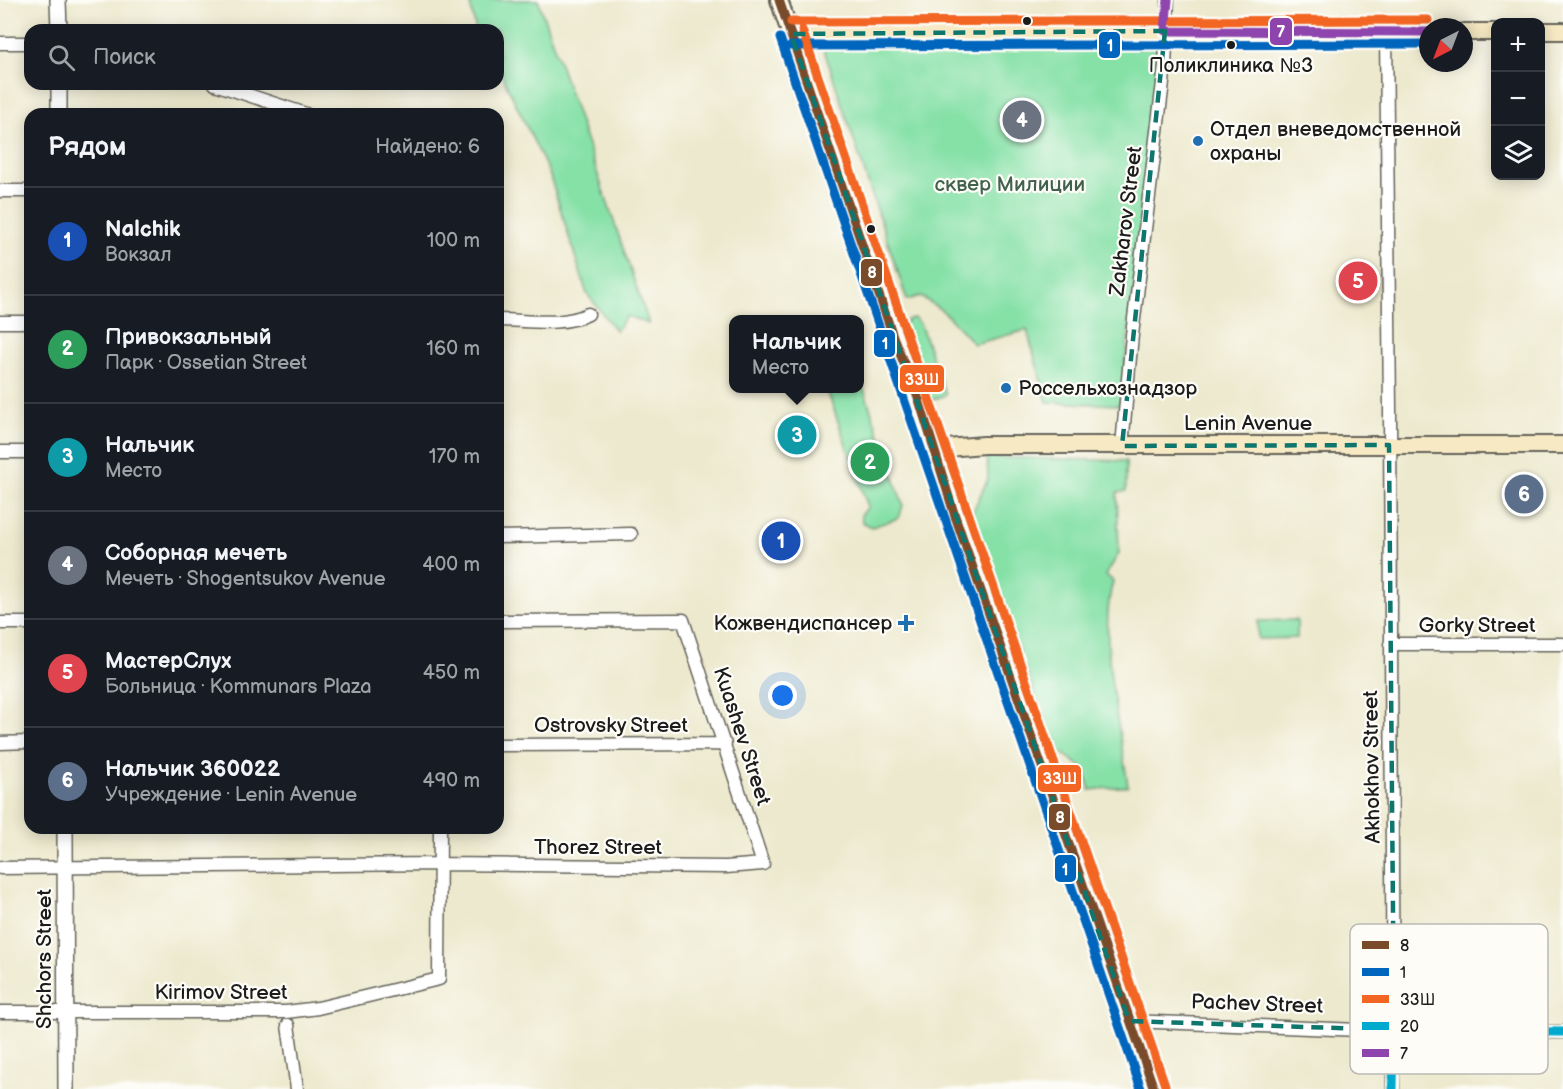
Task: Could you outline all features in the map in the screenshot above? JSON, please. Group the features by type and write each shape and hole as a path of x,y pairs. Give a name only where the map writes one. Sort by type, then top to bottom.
{"main road":[{"path":"779,0 894,339 920,400 954,513 1154,1089"},
{"path":"791,34 1165,31 1419,32"},
{"path":"1545,31 1563,31"},
{"path":"1473,32 1491,32"},
{"name":"Lenin Avenue","path":"934,449 984,446 1563,445"}],"street":[{"path":"58,0 59,24"},
{"name":"Zakharov Street","path":"1122,446 1132,335 1165,66 1168,0"},
{"name":"Akhokhov Street","path":"1386,32 1393,924"},
{"path":"0,43 24,43"},
{"path":"59,90 59,108"},
{"path":"233,90 288,108"},
{"path":"0,191 24,191"},
{"path":"504,320 579,319 588,314"},
{"path":"0,322 24,321"},
{"path":"0,452 24,452"},
{"path":"504,537 631,534"},
{"name":"Kuashev Street","path":"504,621 683,620 763,864"},
{"path":"0,623 24,623"},
{"name":"Gorky Street","path":"1390,644 1563,644"},
{"path":"0,743 24,742"},
{"name":"Ostrovsky Street","path":"504,745 725,744"},
{"name":"Shchors Street","path":"65,834 66,1089"},
{"path":"440,834 440,864"},
{"name":"Thorez Street","path":"0,868 440,864 726,867 763,864"},
{"name":"Kirimov Street","path":"0,1012 286,1012 318,1008 440,979 440,864"},
{"name":"Pachev Street","path":"1129,1021 1350,1029"},
{"path":"288,1025 297,1089"},
{"name":"Pachev Street","path":"1548,1032 1563,1032"},
{"name":"Akhokhov Street","path":"1393,1074 1393,1089"}],"highlighted area":[{"path":"1165,31 1122,446 1389,445 1394,1030 1129,1021 791,34"}],"green space":[{"path":"469,0 538,0 649,324 627,316 616,331 587,294 549,173 504,79 504,24 475,24"},
{"name":"сквер Милиции","path":"823,47 1162,48 1120,405 1047,402 1027,330 974,344 943,311 920,296 907,300"},
{"path":"914,318 920,324 946,395 928,401 904,328 907,320"},
{"path":"864,390 903,505 899,518 872,527 862,522 861,515 868,507 828,393 864,393"},
{"path":"987,457 1126,461 1126,491 1117,493 1119,553 1106,575 1113,581 1107,628 1112,682 1128,786 1090,790 1084,769 1053,746 971,515 988,479"},
{"path":"1297,620 1297,638 1258,639 1258,621"}],"transit line":[{"name":"8","path":"779,0 894,339 919,400 954,513 1154,1089"},
{"name":"7","path":"1168,0 1165,31 1419,32"},
{"name":"33Ш","path":"791,22 1419,20"},
{"name":"33Ш","path":"802,30 1165,1085"},
{"name":"1","path":"780,38 1141,1089"},
{"name":"1","path":"791,46 1419,44"},
{"name":"20","path":"1548,1032 1563,1032"},
{"name":"20","path":"1393,1074 1393,1089"}],"place":[{"name":"Поликлиника №3","path":"1231,45"},
{"name":"Соборная мечеть","path":"1022,120"},
{"name":"Отдел вневедомственной охраны","path":"1198,141"},
{"name":"МастерСлух","path":"1358,281"},
{"name":"Россельхознадзор","path":"1006,388"},
{"name":"Нальчик","path":"797,435"},
{"name":"Привокзальный","path":"870,462"},
{"name":"Нальчик 360022","path":"1524,494"},
{"name":"Nalchik","path":"781,541"},
{"name":"Кожвендиспансер","path":"906,623"}]}
